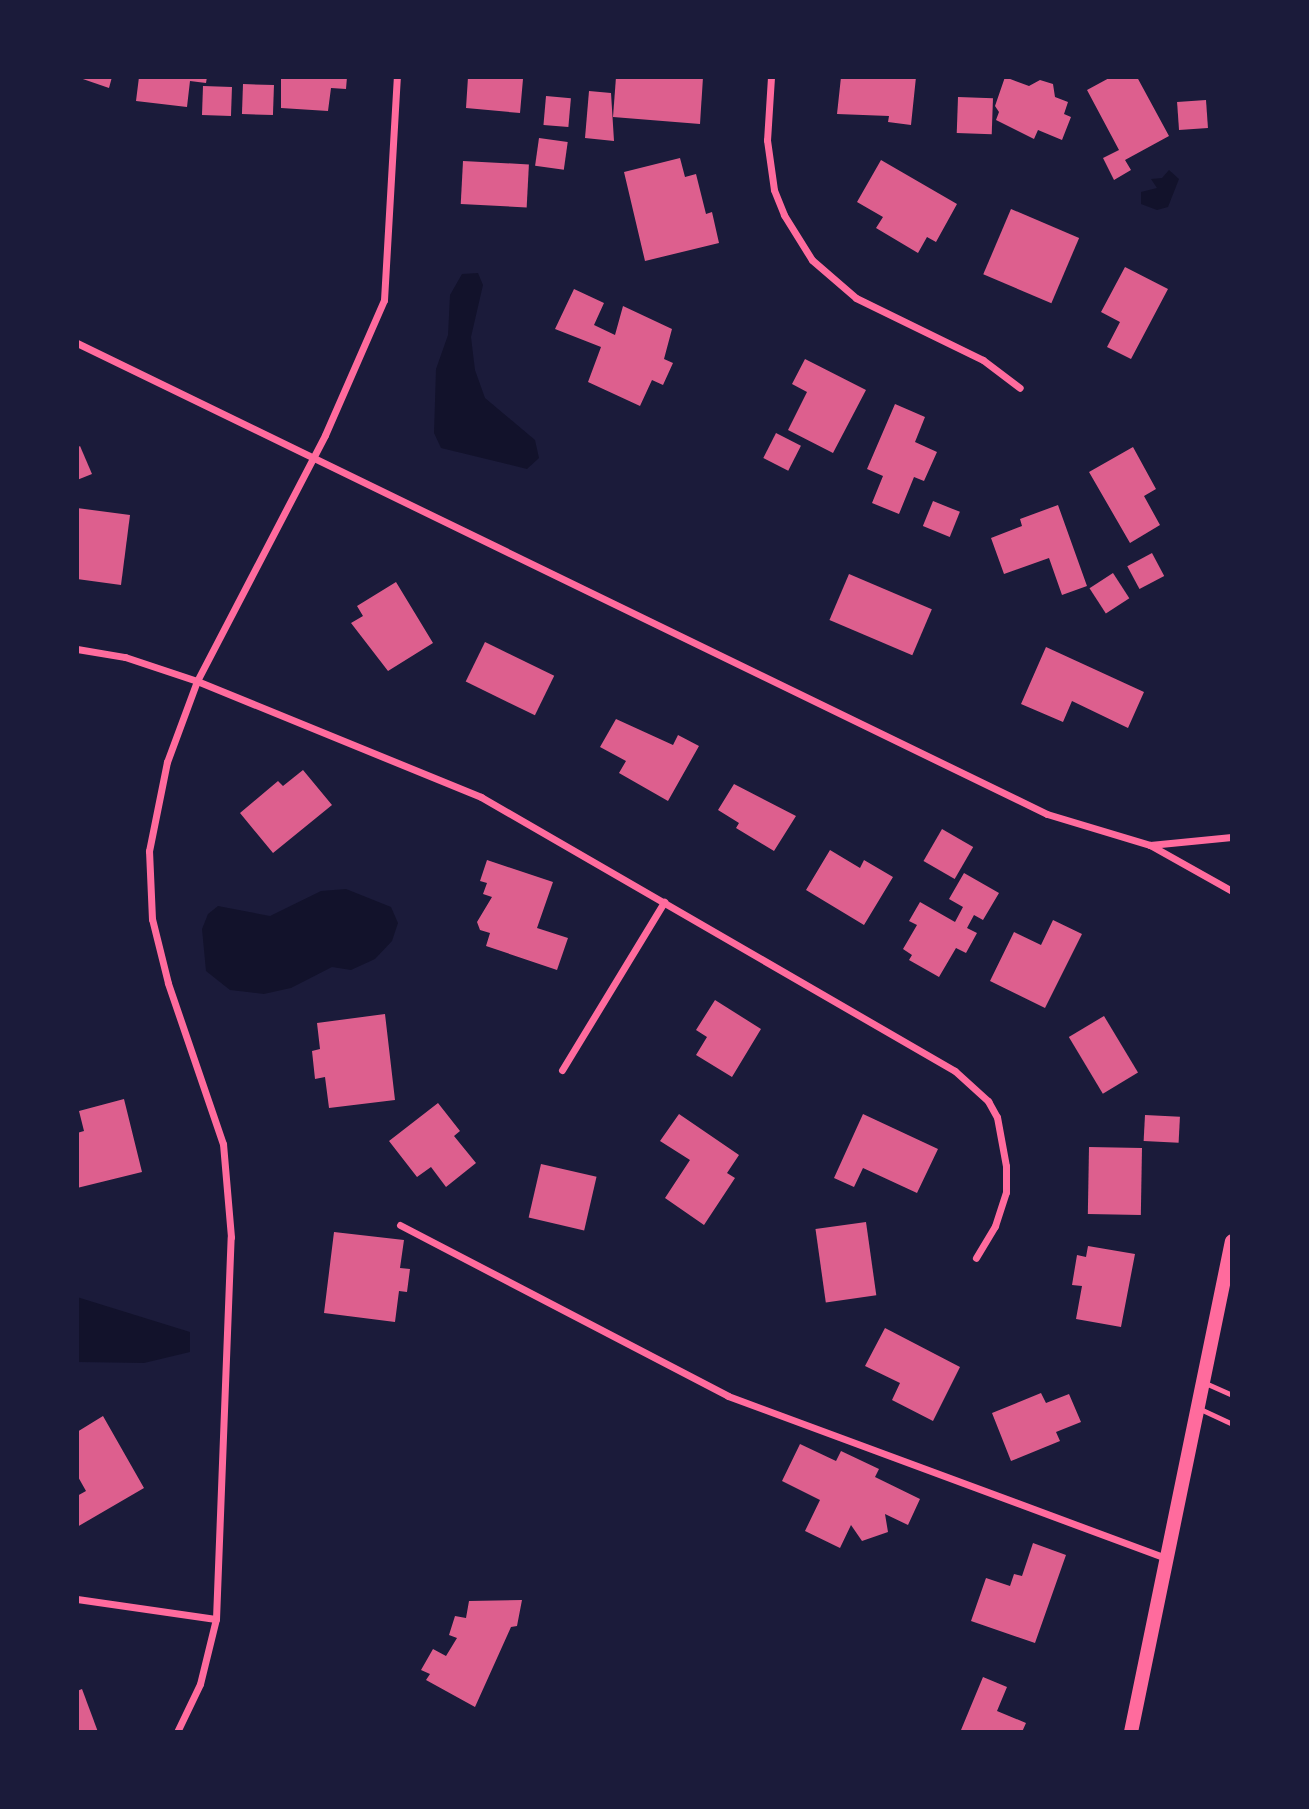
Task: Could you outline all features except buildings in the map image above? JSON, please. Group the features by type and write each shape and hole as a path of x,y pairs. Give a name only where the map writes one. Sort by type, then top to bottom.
{"main road":[{"path":"1131,1732 1169,1559 1232,1241"}],"street":[{"path":"177,1732 200,1684 216,1619 231,1237 225,1158 168,983 152,919 149,850 167,762 197,681 313,458 384,300 397,77"},
{"path":"771,77 767,140 774,190 784,215 812,260 856,298 983,360 1020,388"},
{"path":"77,343 1047,814 1150,845 1232,891"},
{"path":"77,649 125,657 197,681 481,797 955,1071 988,1101 1001,1138 1006,1192 995,1226 976,1258"},
{"path":"1150,845 1232,837"},
{"path":"562,1070 664,902"},
{"path":"400,1225 728,1396 1169,1559"},
{"path":"77,1599 216,1619"}],"lane":[{"path":"1203,1382 1232,1395"},
{"path":"1198,1408 1232,1424"}],"shaded area":[{"path":"1169,170 1179,179 1168,207 1157,210 1141,204 1141,192 1157,188 1151,179 1162,178"},
{"path":"478,273 483,285 471,337 475,370 485,398 535,440 539,458 527,469 441,448 434,433 436,369 448,335 450,295 462,274"},
{"path":"346,889 391,907 398,923 392,941 375,959 351,970 332,967 291,988 264,994 230,990 206,971 202,929 208,914 218,906 270,916 321,891"},
{"path":"77,1297 190,1332 190,1352 144,1363 77,1362"}]}
